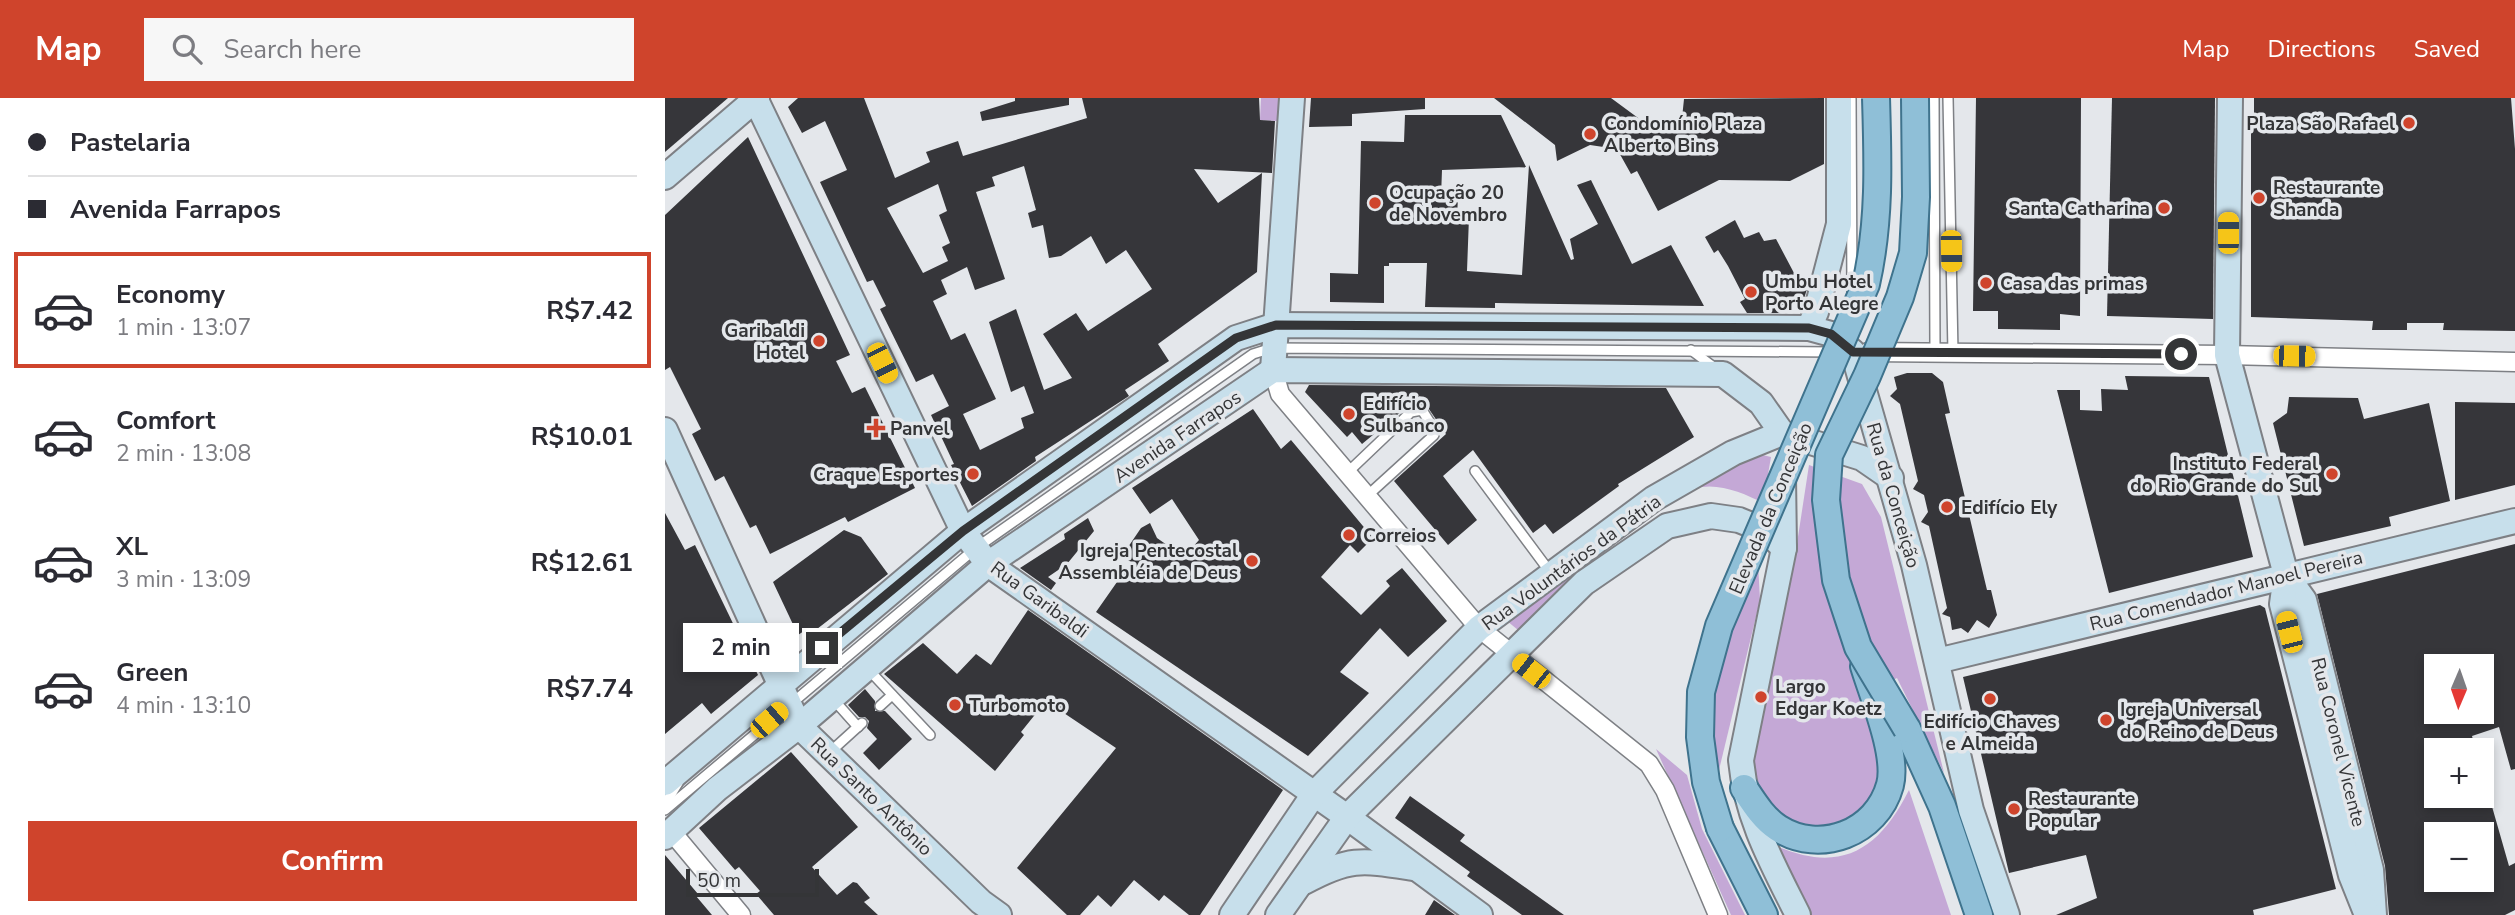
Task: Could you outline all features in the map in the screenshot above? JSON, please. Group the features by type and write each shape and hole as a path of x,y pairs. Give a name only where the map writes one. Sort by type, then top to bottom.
{"main road":[{"path":"1274,348 1292,98"},
{"path":"1839,98 1839,224 1816,312 1809,328 1831,334 1853,352"},
{"name":"Elevada da Conceição","path":"1765,914 1720,828 1705,771 1700,737 1702,692 1719,626 1866,284 1876,241 1879,197 1876,98"},
{"name":"Elevada da Conceição","path":"1895,730 1858,647 1836,580 1826,499 1829,455 1891,319 1913,253 1915,98"},
{"name":"Rua Coronel Vicente","path":"2229,98 2227,355 2286,575 2304,600 2371,870 2374,915"},
{"path":"665,177 756,99"},
{"name":"Rua Garibaldi","path":"756,99 976,548 1480,915"},
{"name":"Avenida Farrapos","path":"666,822 717,789 799,726 867,668 976,548 1274,348 1809,328"},
{"name":"Avenida Farrapos","path":"665,783 691,760 786,692 976,548 1236,338 1274,348 1723,374"},
{"name":"Rua da Conceição","path":"1853,352 1891,478 1971,810 2007,915"},
{"path":"1723,374 1761,404 1782,433 1784,548 1741,760 1744,788 1759,835 1798,915"},
{"name":"Rua Santo Antônio","path":"665,430 786,692 799,726 981,902 999,915"},
{"path":"1782,433 1862,458 1891,478"},
{"name":"Rua Voluntários da Pátria","path":"1232,915 1314,794 1479,628 1550,572 1653,499 1733,453 1782,433"},
{"name":"Rua Voluntários da Pátria","path":"1278,915 1347,817 1584,583 1667,526 1711,516 1739,520 1766,531 1784,548"},
{"name":"Rua Comendador Manoel Pereira","path":"1937,661 2515,521"},
{"name":"Rua Coronel Vicente","path":"2286,575 2282,604 2351,875 2367,915"},
{"path":"1347,817 1349,782 1406,724 1423,684"},
{"path":"1744,788 1760,812 1778,828 1798,838 1822,841 1846,835 1866,823 1880,806 1890,784 1895,730"},
{"path":"1895,730 1942,806 1979,915"},
{"path":"1299,885 1336,864 1365,860 1417,868"}],"street":[{"path":"1274,348 1280,394 1479,628 1649,764 1665,790 1718,915"},
{"path":"1853,352 2227,355 2515,362"},
{"path":"666,822 741,915"}],"lane":[{"path":"1274,348 1853,352 1851,98"},
{"path":"1934,98 1944,353"},
{"path":"1944,353 1948,98"},
{"path":"1691,350 1723,374"},
{"path":"1347,473 1411,412 1422,410 1434,429 1434,435 1367,496"},
{"path":"1475,471 1550,572"},
{"path":"867,668 930,735"},
{"path":"666,822 786,692"},
{"path":"880,706 892,695"},
{"path":"828,754 860,725 832,698"},
{"path":"665,804 691,760"}],"shaded area":[{"path":"1261,98 1279,98 1277,121 1260,120"},
{"path":"1750,452 1771,457 1763,503 1742,493 1710,486 1682,493 1658,506 1605,547 1518,630 1501,616 1657,501"},
{"path":"1809,465 1862,484 1881,517 1944,773 1897,678 1859,697 1878,734 1883,782 1859,817 1820,832 1781,818 1756,788 1753,759 1796,550"},
{"path":"1758,563 1760,600 1719,770 1713,714 1719,664 1735,615"},
{"path":"1656,749 1687,775 1702,829 1745,915 1731,915"},
{"path":"1909,790 1951,915 1811,915 1776,846 1820,858 1856,851 1885,828"}],"building":[{"path":"665,98 728,98 665,152"},
{"path":"798,98 864,98 895,178 930,162 926,152 958,141 963,156 1087,118 1082,98 1259,98 1260,120 1275,121 1272,173 1194,169 1218,203 1262,173 1257,272 1158,344 1169,361 1125,390 1129,396 1035,457 1036,461 972,506 951,465 954,464 931,415 949,406 933,374 916,382 880,309 886,306 873,280 867,282 820,182 847,170 825,121 802,133 788,107","holes":["1024,166 1036,210 1028,213 1032,228 1043,225 1049,258 1061,256 1091,236 1106,264 1126,250 1152,289 1088,331 1076,313 1043,334 1072,378 1044,390 1016,309 989,322 1011,392 1024,386 1034,413 1021,418 1024,428 980,450 963,414 996,399 965,333 951,340 933,301 947,294 941,280 967,267 975,290 1005,279 976,192 995,186 992,177","938,184 947,211 939,215 950,243 942,247 948,261 923,273 887,208"]},
{"path":"1015,98 1069,98 1069,105 982,121 980,112 1015,101"},
{"path":"1311,98 1425,98 1425,109 1352,114 1352,126 1309,127"},
{"path":"1494,98 1611,98 1649,126 1681,128 1684,99 1824,98 1824,164 1790,181 1719,180 1658,211 1637,171 1631,174 1617,149 1590,145 1557,161 1555,145"},
{"path":"1976,98 2081,98 2080,316 2060,314 2060,330 1998,329 1998,311 1973,311"},
{"path":"2112,98 2215,98 2213,319 2107,316"},
{"path":"2254,98 2511,98 2515,149 2515,331 2443,330 2444,323 2407,323 2407,330 2372,330 2373,321 2251,317 2251,114 2254,113"},
{"path":"1405,115 1501,115 1526,167 1442,170 1441,197 1458,197 1457,217 1469,217 1467,271 1522,275 1529,165 1571,260 1574,259 1570,239 1598,224 1577,185 1591,180 1632,264 1671,245 1704,306 1495,303 1495,308 1425,307 1427,263 1389,263 1389,266 1384,266 1384,303 1330,302 1330,273 1358,274 1361,141 1404,142"},
{"path":"748,137 850,355 836,361 852,393 865,387 915,488 848,522 845,517 770,554 756,525 750,528 724,476 715,481 692,434 701,429 670,367 665,370 665,215"},
{"path":"1735,220 1744,238 1759,232 1764,241 1776,239 1803,290 1807,289 1802,305 1782,305 1782,313 1747,313 1740,302 1745,299 1728,266 1718,250 1714,253 1705,237"},
{"name":"Edifício Ely","path":"1907,373 1932,373 1943,382 1950,413 1945,414 1987,590 1991,590 1997,615 1989,628 1977,620 1968,633 1961,628 1952,630 1950,617 1942,614 1947,608 1929,526 1921,522 1928,512 1924,495 1913,489 1918,481 1900,404 1890,396 1897,389 1894,377"},
{"path":"2125,376 2209,377 2253,557 2109,593 2057,390 2080,390 2080,410 2102,411 2101,389 2128,390"},
{"path":"1309,385 1666,388 1694,437 1618,484 1619,486 1553,534 1545,524 1533,533 1473,450 1443,476 1477,520 1448,545 1394,481 1446,434 1420,396 1362,444 1352,432 1347,437 1305,392"},
{"name":"Instituto Federal do Rio Grande do Sul","path":"2289,397 2358,398 2364,419 2429,403 2450,501 2389,517 2391,526 2304,546 2273,423 2287,413"},
{"path":"2455,402 2515,403 2515,485 2455,500"},
{"path":"1253,409 1281,449 1291,440 1373,538 1358,553 1350,545 1321,577 1361,615 1390,586 1386,581 1402,568 1447,621 1408,657 1380,628 1340,672 1369,693 1308,756 1096,612 1131,562 1122,556 1141,528 1150,523 1157,538 1184,557 1199,540 1172,499 1150,514 1132,488"},
{"path":"665,513 685,550 695,545 758,675 711,714 702,703 665,734"},
{"path":"1088,518 1094,531 1067,564 1048,577 1056,583 1051,590 1020,568 1065,539 1064,534"},
{"path":"844,530 861,537 888,574 808,636 804,631 798,635 773,582"},
{"path":"2515,544 2515,769 2511,770 2499,727 2473,738 2424,738 2424,808 2492,808 2509,866 2515,863 2515,910 2505,915 2389,915 2385,866 2317,594"},
{"path":"2260,605 2265,608 2336,889 2253,910 2254,915 2056,915 2097,898 2086,855 2009,873 1963,677"},
{"path":"1028,610 1283,790 1200,915 1189,915 1164,895 1159,901 1134,880 1111,907 1098,895 1080,915 1067,915 1017,868 1116,748 1046,701 1021,732 1024,735 995,771 884,674 923,643 957,674 976,654 991,665"},
{"path":"865,689 875,701 875,711 885,711 912,739 879,770 863,753 877,739 867,728 869,721 865,717 859,717 848,705"},
{"path":"791,752 858,827 812,867 837,895 853,882 857,883 870,898 864,902 878,915 774,915 756,894 760,891 739,867 735,870 699,828"},
{"path":"1410,796 1465,835 1460,841 1564,915 1522,915 1467,876 1470,872 1395,818"},
{"path":"665,855 698,894 696,896 712,915 665,915"},
{"path":"1434,900 1455,915 1425,915"}],"place":[{"name":"Plaza São Rafael","path":"2409,123"},
{"name":"Condomínio Plaza Alberto Bins","path":"1590,134"},
{"name":"Restaurante Shanda","path":"2259,198"},
{"name":"Ocupação 20 de Novembro","path":"1375,203"},
{"name":"Santa Catharina","path":"2164,208"},
{"name":"Casa das primas","path":"1986,283"},
{"name":"Umbu Hotel Porto Alegre","path":"1751,292"},
{"name":"Garibaldi Hotel","path":"819,341"},
{"name":"Edifício Sulbanco","path":"1349,414"},
{"name":"Panvel","path":"876,428"},
{"name":"Craque Esportes","path":"973,474"},
{"name":"Instituto Federal do Rio Grande do Sul","path":"2332,474"},
{"name":"Edifício Ely","path":"1947,507"},
{"name":"Correios","path":"1349,535"},
{"name":"Igreja Pentecostal Assembléia de Deus","path":"1252,561"},
{"name":"Largo Edgar Koetz","path":"1761,697"},
{"name":"Edifício Chaves e Almeida","path":"1990,699"},
{"name":"Turbomoto","path":"955,705"},
{"name":"Igreja Universal do Reino de Deus","path":"2106,720"},
{"name":"Restaurante Popular","path":"2014,809"}],"route":[{"path":"822,648 963,531 1236,338 1276,325 1809,328 1831,334 1853,352 2181,354"}]}
